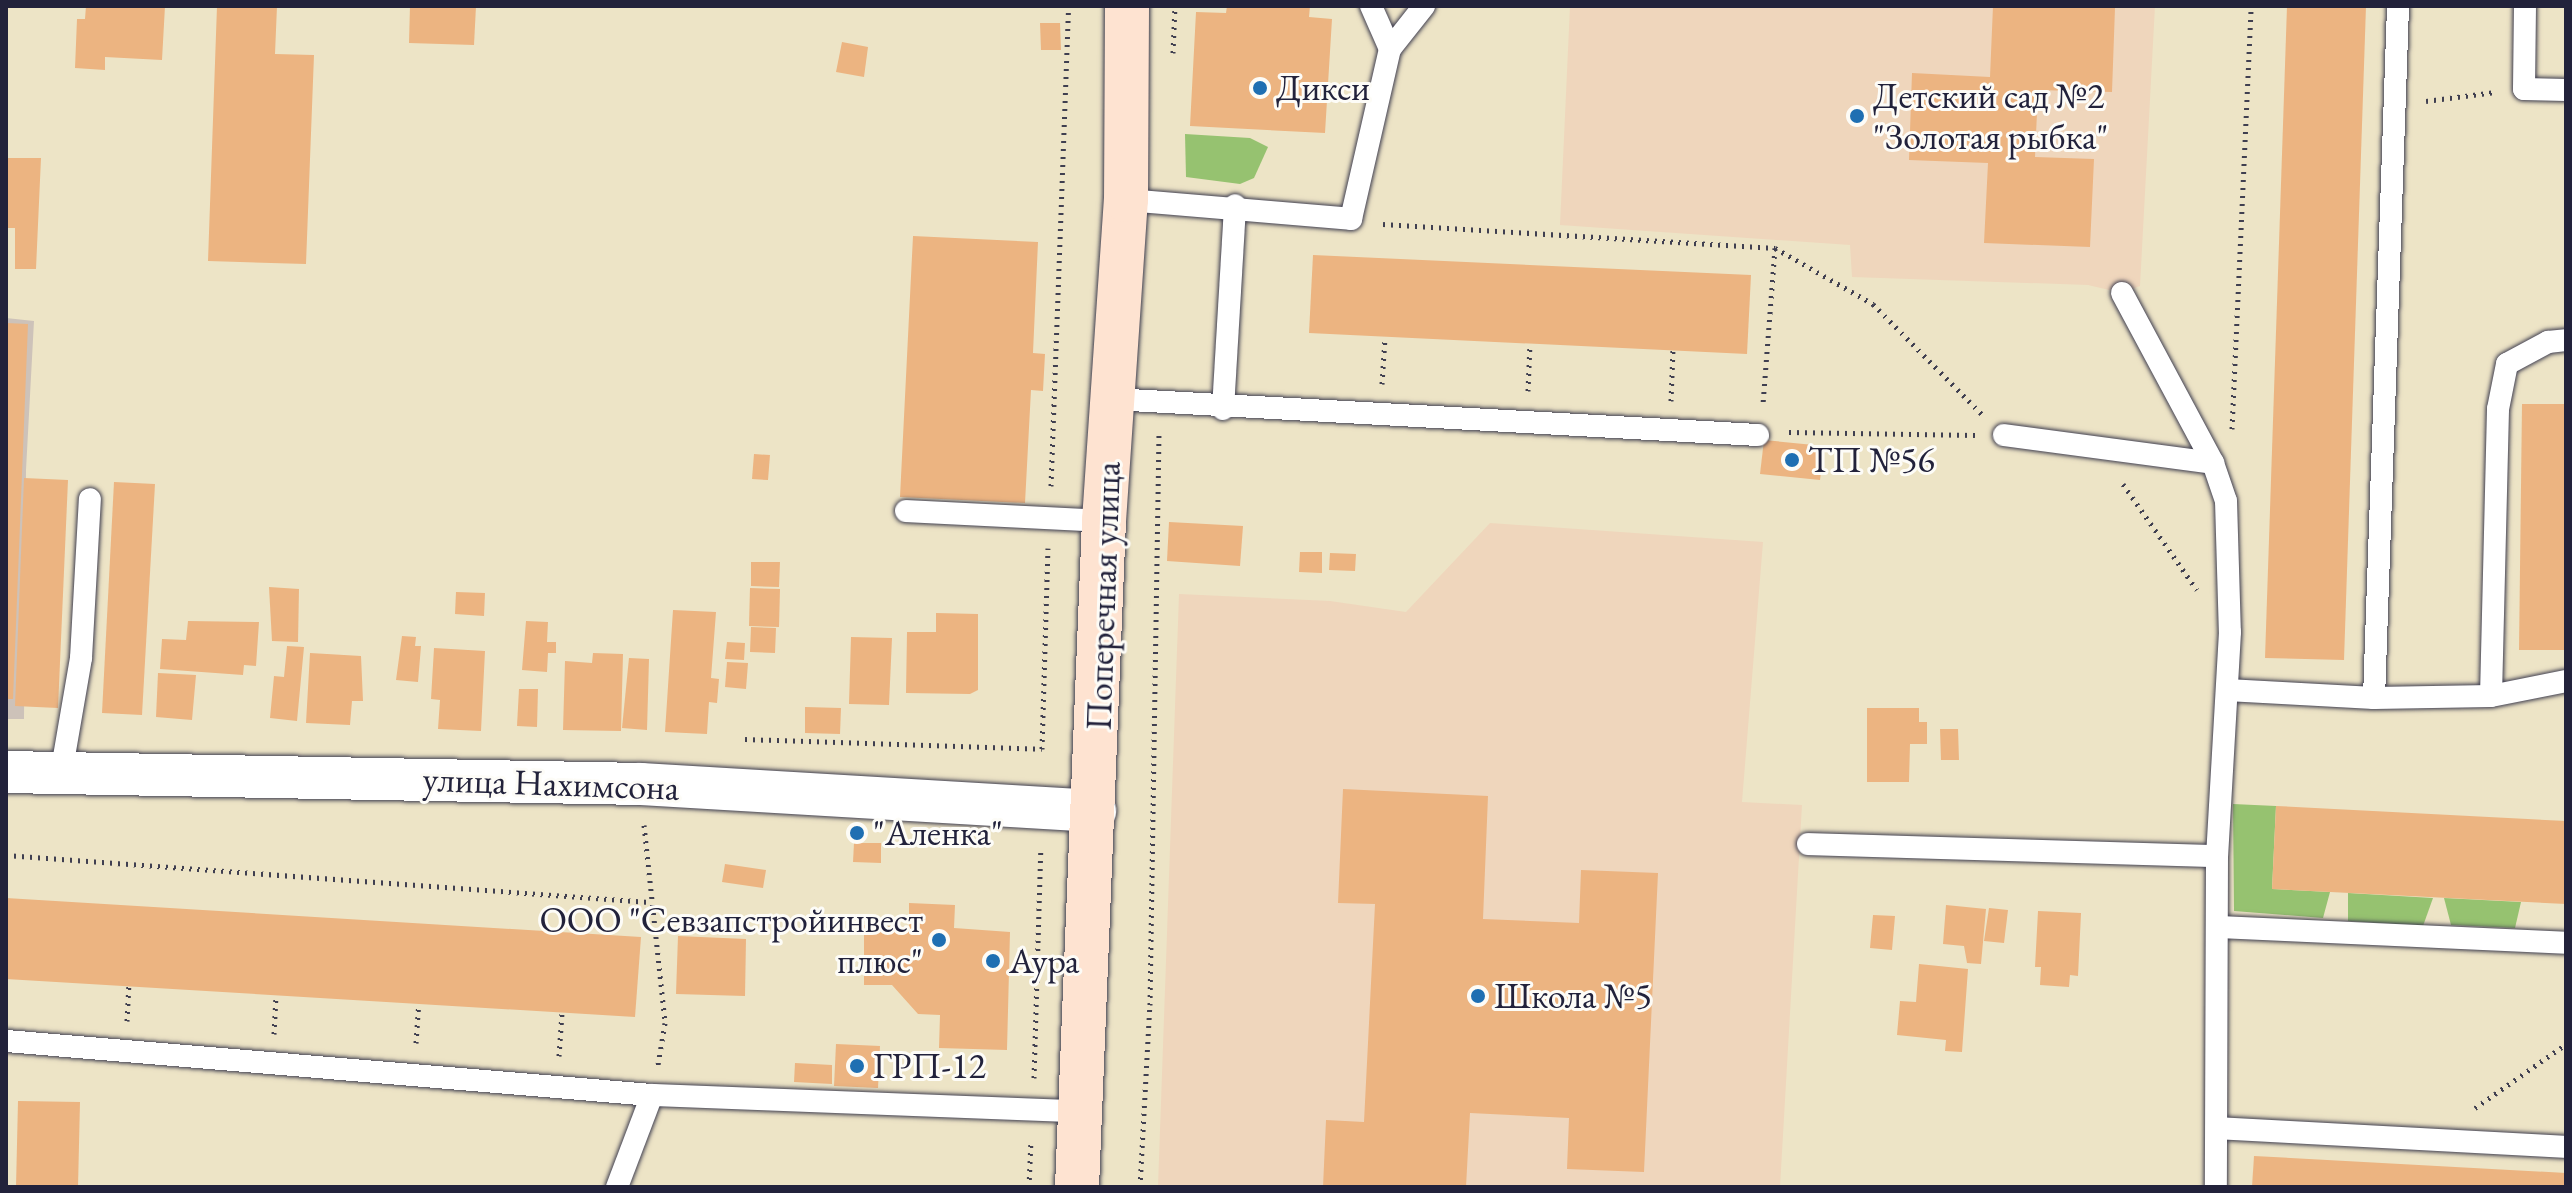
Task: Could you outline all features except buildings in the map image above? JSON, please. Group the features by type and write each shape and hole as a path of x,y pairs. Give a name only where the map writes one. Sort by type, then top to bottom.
{"main road":[{"name":"Поперечная улица","path":"1077,1187 1078,1111 1095,811 1104,521 1126,200 1127,6"}],"street":[{"name":"улица Нахимсона","path":"6,772 641,784 1095,811"}],"lane":[{"path":"1371,6 1390,49"},
{"path":"1126,200 1235,205 1351,219 1390,49 1424,6"},
{"path":"2374,698 2398,6"},
{"path":"2525,6 2524,89 2566,90"},
{"path":"1223,409 1235,205"},
{"path":"2122,293 2213,463 2226,501 2230,632 2217,856 2216,1187"},
{"path":"2491,696 2498,409 2507,364 2548,342 2566,340"},
{"path":"1112,399 1160,400 1223,409 1758,435"},
{"path":"2004,435 2213,463"},
{"path":"61,774 81,658 90,499"},
{"path":"906,511 1104,521"},
{"path":"2227,690 2374,698 2491,696 2566,681"},
{"path":"1808,844 2217,856"},
{"path":"2219,927 2566,943"},
{"path":"6,1041 652,1095 1078,1111"},
{"path":"617,1187 652,1095"},
{"path":"2217,1128 2566,1147"}],"path":[{"path":"1173,66 1175,6"},
{"path":"2213,463 2232,442 2251,6"},
{"path":"2396,105 2524,89"},
{"path":"1351,219 1775,248 1873,304 2004,435"},
{"path":"1775,248 1769,362 1758,435 2004,435"},
{"path":"1381,416 1385,337"},
{"path":"1526,423 1530,344"},
{"path":"1670,431 1673,350"},
{"path":"1140,1187 1150,1005 1160,400"},
{"path":"2101,449 2158,541 2230,632"},
{"path":"1037,997 1042,749"},
{"path":"641,784 649,902 665,1023 652,1095"},
{"path":"6,855 649,902"},
{"path":"557,1087 562,1013"},
{"path":"2420,1139 2480,1105 2566,1044"}],"shaded area":[{"name":"Детский сад №2 \"Золотая рыбка\"","path":"1570,6 2155,6 2140,286 2122,293 2088,285 1852,277 1850,245 1560,225"},
{"path":"6,318 34,321 26,470 24,719 6,719"},
{"name":"Школа №5","path":"1490,523 1763,542 1742,802 1802,805 1780,1187 1158,1187 1179,594 1330,601 1406,612"}],"green space":[{"path":"1185,134 1250,138 1268,147 1254,178 1240,184 1186,177"},
{"path":"2233,804 2276,806 2272,889 2330,892 2323,918 2234,911"},
{"path":"2348,893 2433,898 2423,926 2348,921"},
{"path":"2444,898 2521,902 2515,928 2451,925"}],"place":[{"name":"Дикси","path":"1260,88"},
{"name":"Детский сад №2 \"Золотая рыбка\"","path":"1857,116"},
{"name":"ТП №56","path":"1792,460"},
{"name":"\"Аленка\"","path":"857,833"},
{"name":"ООО \"Севзапстройинвест плюс\"","path":"939,940"},
{"name":"Аура","path":"993,961"},
{"name":"Школа №5","path":"1478,996"},
{"name":"ГРП-12","path":"857,1066"}]}
